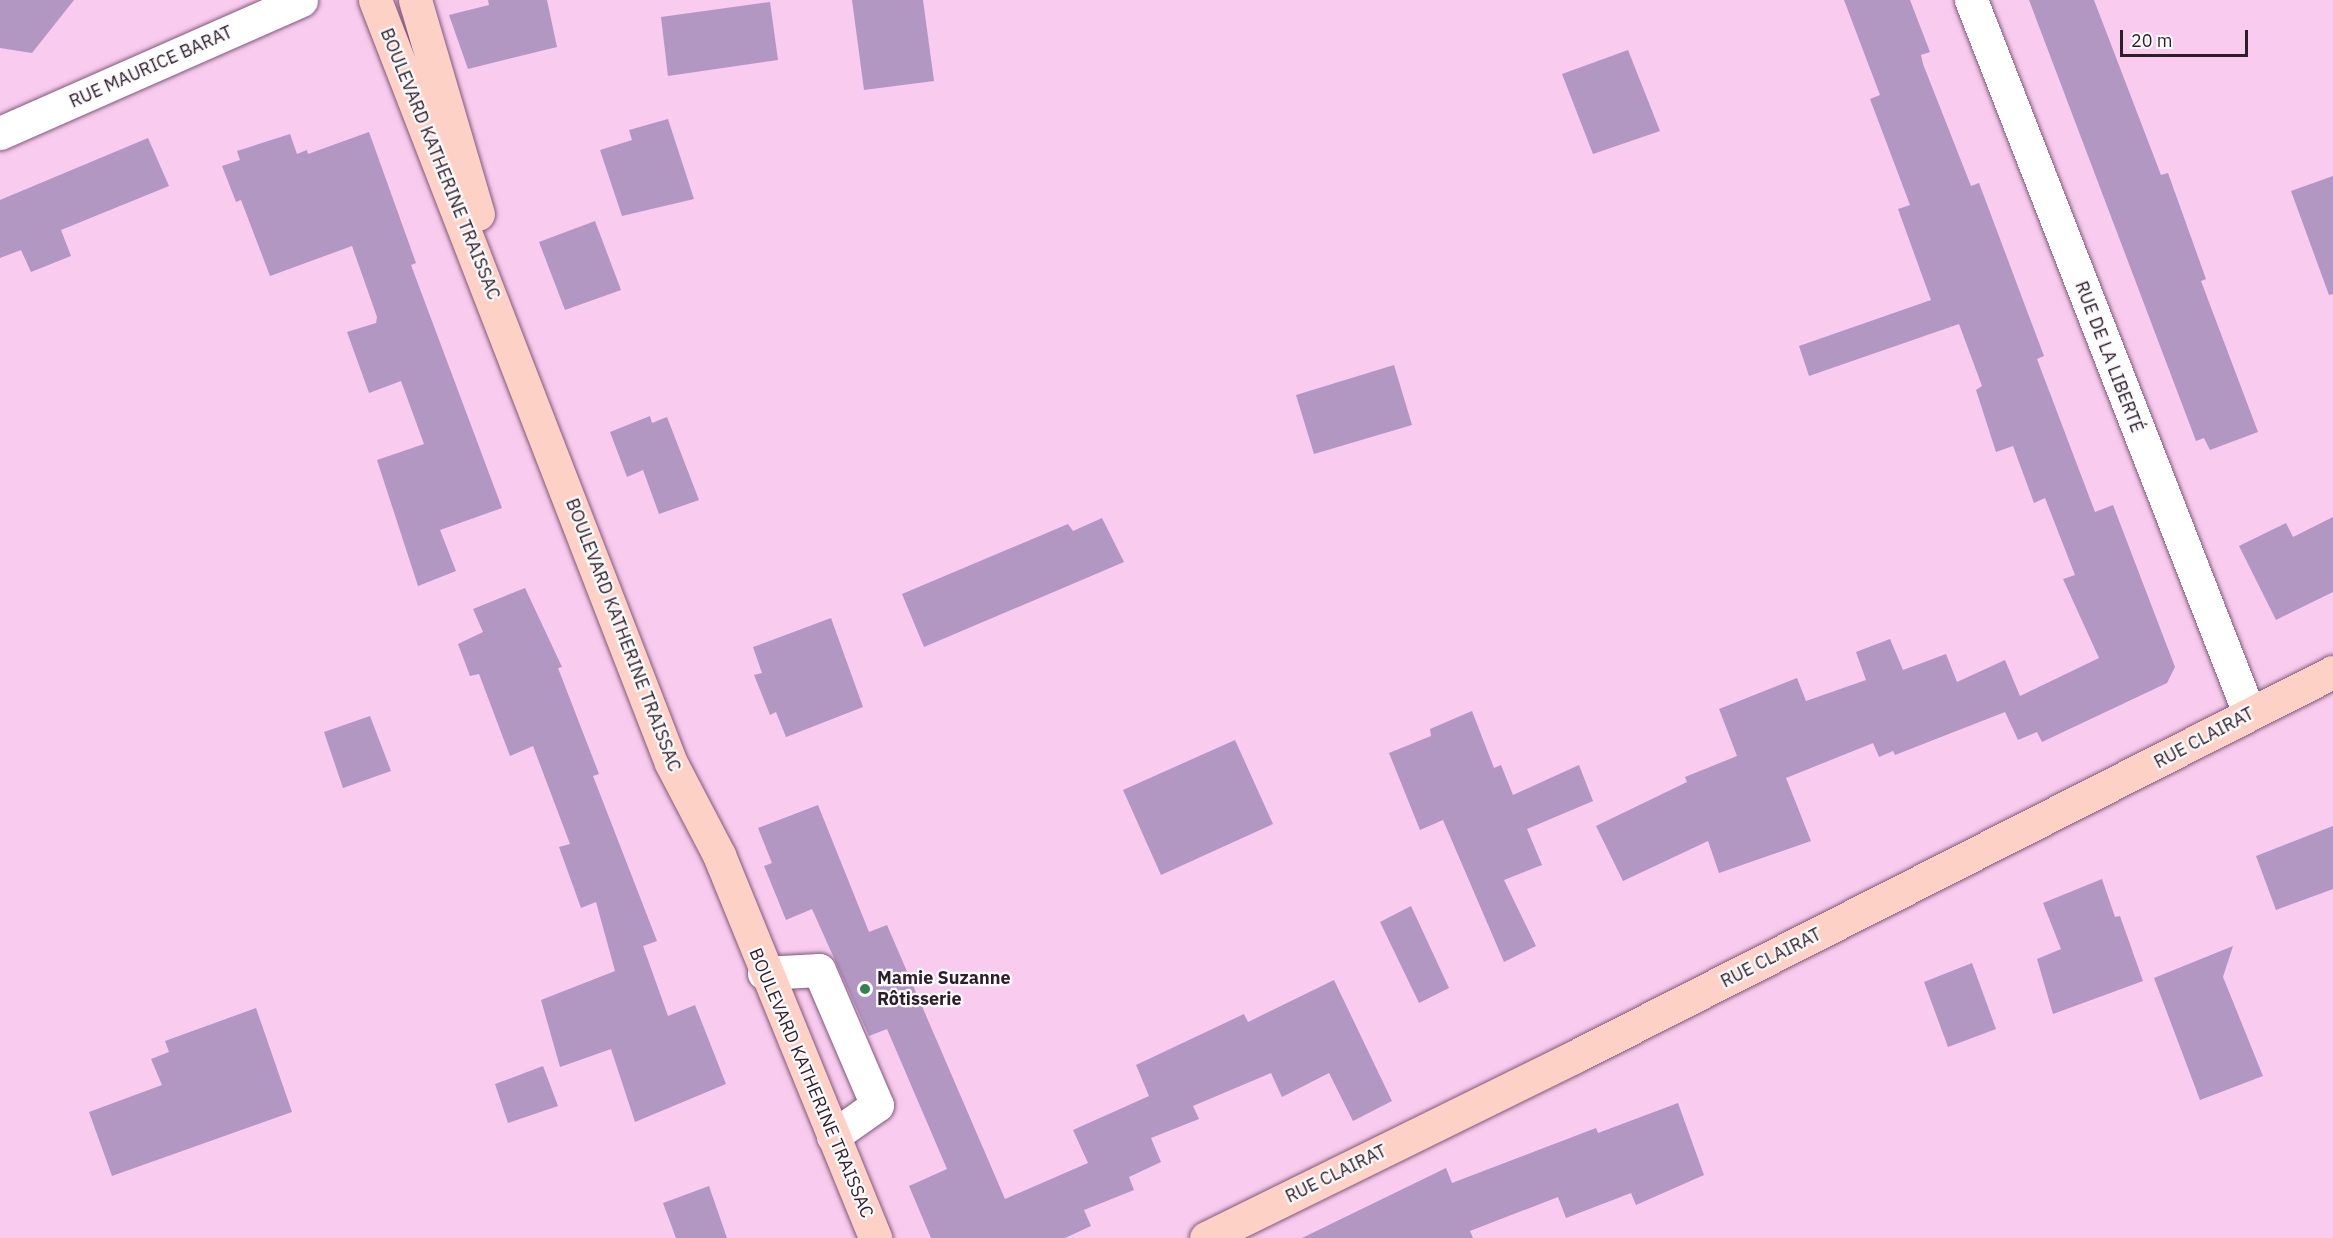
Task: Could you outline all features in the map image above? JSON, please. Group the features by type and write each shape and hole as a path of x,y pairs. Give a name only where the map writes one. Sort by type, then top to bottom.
{"main road":[{"name":"BOULEVARD KATHERINE TRAISSAC","path":"375,0 672,763 718,855 764,973 875,1238"},
{"name":"BOULEVARD KATHERINE TRAISSAC","path":"415,0 466,164 504,327"},
{"name":"RUE CLAIRAT","path":"1206,1238 1585,1052 2205,740 2250,713 2333,672"}],"street":[{"name":"RUE MAURICE BARAT","path":"0,133 302,0"},
{"name":"RUE DE LA LIBERTÉ","path":"1971,0 2250,713"},
{"path":"764,973 819,970 877,1106 833,1136"}],"building":[{"path":"0,0 74,0 32,53 0,48"},
{"path":"488,0 547,0 557,47 468,69 449,15 489,5"},
{"path":"852,0 923,0 934,81 864,90"},
{"path":"1844,0 1910,0 1930,52 1921,55 1923,64 1971,186 1979,183 2044,356 2037,359 2095,512 2113,505 2175,667 2167,683 2042,742 2037,732 2018,740 2005,712 1895,755 1893,751 1879,757 1873,743 1786,778 1811,841 1719,873 1708,841 1623,881 1596,826 1687,782 1685,777 1737,756 1719,709 1797,678 1806,701 1866,680 1856,652 1890,639 1903,670 1946,654 1957,682 2005,660 2020,696 2099,658 2063,579 2075,575 2045,498 2034,503 2013,446 1996,452 1976,390 1982,386 1959,324 1809,376 1799,346 1931,300 1898,209 1910,205 1870,99 1880,95"},
{"path":"2029,0 2094,0 2161,175 2168,173 2206,279 2201,281 2258,432 2210,450 2204,438 2196,441"},
{"path":"770,2 778,60 668,76 661,17"},
{"path":"1628,50 1660,131 1593,154 1562,74"},
{"path":"668,119 694,199 622,216 600,150 632,140 629,130"},
{"path":"369,132 416,263 411,265 502,508 440,530 456,571 418,586 377,460 424,444 401,381 369,393 347,332 376,323 377,317 352,246 270,276 241,200 236,202 222,166 240,160 237,151 290,134 297,154 307,150 308,154"},
{"path":"148,138 169,186 61,230 71,256 31,272 21,250 0,258 0,200"},
{"path":"2333,176 2333,294 2329,295 2291,191"},
{"path":"595,221 621,290 565,310 539,242"},
{"path":"1394,365 1412,425 1314,454 1296,395"},
{"path":"650,416 652,423 667,417 699,500 659,514 643,470 627,477 610,432"},
{"path":"2333,517 2333,592 2276,620 2239,546 2286,523 2293,537"},
{"path":"1102,518 1124,562 924,647 902,594 1068,524 1073,531"},
{"path":"525,588 562,667 558,668 599,774 593,776 657,941 643,946 668,1016 695,1005 726,1084 635,1122 611,1049 560,1067 541,1000 615,971 596,902 581,908 559,847 570,844 533,746 510,756 479,674 470,676 458,644 483,632 473,609"},
{"path":"831,618 863,707 786,737 776,712 770,715 754,675 762,673 753,647"},
{"path":"1472,711 1494,768 1501,765 1513,795 1579,765 1593,801 1527,829 1542,865 1504,880 1536,946 1504,962 1443,820 1420,830 1389,753 1431,736 1430,729"},
{"path":"370,716 391,771 343,788 324,732"},
{"path":"1235,740 1273,824 1161,875 1123,790"},
{"path":"818,805 869,932 887,925 1005,1199 1088,1163 1073,1130 1149,1096 1136,1065 1244,1014 1248,1022 1334,980 1392,1101 1353,1121 1329,1073 1282,1097 1271,1073 1193,1106 1199,1119 1151,1138 1161,1162 1129,1177 1134,1190 1084,1210 1091,1226 1065,1238 931,1238 909,1186 947,1169 887,1029 869,1036 812,909 786,920 764,866 772,863 758,828"},
{"path":"2333,826 2333,889 2276,910 2256,856"},
{"path":"2102,879 2115,917 2120,916 2143,981 2053,1014 2037,959 2061,949 2043,903"},
{"path":"1411,906 1449,988 1419,1003 1380,922"},
{"path":"2233,946 2223,977 2263,1076 2200,1100 2154,978"},
{"path":"1972,963 1996,1029 1948,1047 1924,982"},
{"path":"256,1008 292,1112 112,1176 89,1112 162,1085 151,1059 169,1052 165,1041"},
{"path":"543,1066 558,1106 508,1123 495,1084"},
{"path":"1678,1103 1704,1175 1636,1205 1631,1193 1566,1218 1558,1197 1470,1231 1473,1238 1302,1238 1446,1168 1452,1183 1596,1128 1598,1133"},
{"path":"709,1186 727,1238 676,1238 663,1203"}],"place":[{"name":"Mamie Suzanne Rôtisserie","path":"865,989"}]}
